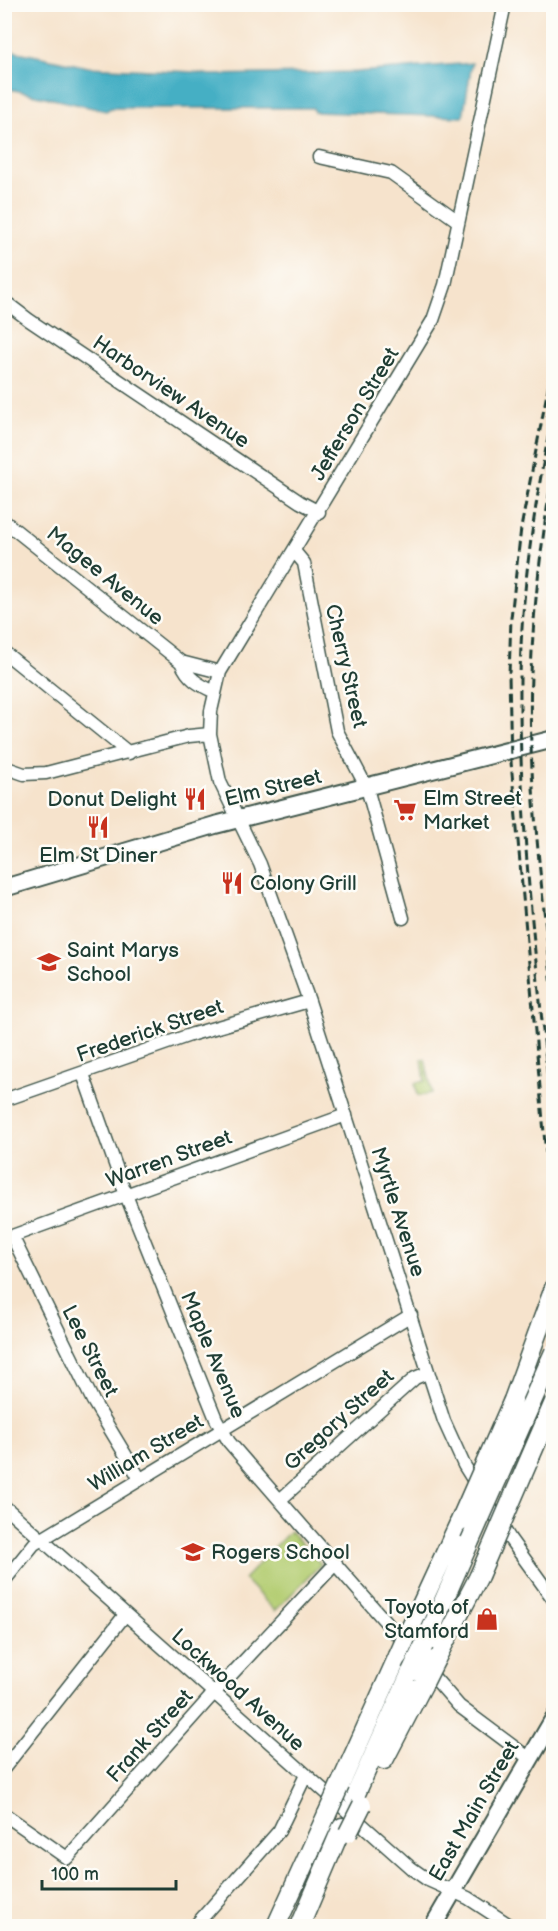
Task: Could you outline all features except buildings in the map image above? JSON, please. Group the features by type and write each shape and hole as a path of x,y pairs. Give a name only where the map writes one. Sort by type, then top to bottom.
{"highway":[{"path":"513,1400 554,1288"},
{"path":"276,1926 554,1308"},
{"path":"301,1926 417,1679 424,1645 554,1352"},
{"path":"417,1679 436,1659 479,1576 554,1402"}],"main road":[{"name":"Elm Street","path":"4,888 238,819 554,739"},
{"name":"East Main Street","path":"433,1926 554,1718"}],"street":[{"name":"Jefferson Street","path":"238,819 220,782 210,734 220,672 319,512 432,320 445,285 505,4"},
{"path":"319,157 391,173 458,221"},
{"name":"Harborview Avenue","path":"4,301 290,496 319,512"},
{"name":"Magee Avenue","path":"4,520 181,662 190,678 215,692"},
{"name":"Cherry Street","path":"294,551 304,563 337,731 367,788 402,918"},
{"path":"4,652 129,753"},
{"name":"Magee Avenue","path":"181,662 220,672"},
{"path":"4,767 35,774 129,753 189,736 210,734"},
{"name":"Myrtle Avenue","path":"238,819 260,864 309,1001 411,1314 427,1373 451,1440 510,1539 554,1600"},
{"name":"Frederick Street","path":"4,1100 193,1034 309,1001"},
{"name":"Maple Avenue","path":"83,1074 126,1195 222,1430 229,1442 459,1706 530,1759"},
{"name":"Warren Street","path":"8,1237 346,1115"},
{"name":"Lee Street","path":"8,1237 93,1401 140,1479"},
{"name":"William Street","path":"4,1581 29,1549 41,1540 411,1314"},
{"name":"Gregory Street","path":"280,1500 415,1378 427,1373"},
{"name":"Lockwood Avenue","path":"4,1506 305,1777 422,1877 454,1892 511,1926"},
{"name":"Frank Street","path":"4,1814 68,1858 214,1693 336,1563"},
{"path":"4,1768 125,1615"},
{"path":"195,1926 279,1831 305,1777"}],"green space":[{"path":"422,1059 425,1059 432,1093 418,1096 415,1083 425,1081"},
{"path":"290,1531 321,1564 275,1611 244,1579"}],"water":[{"path":"4,49 88,67 194,72 210,75 356,72 472,63 463,117 314,112 313,108 111,108 106,111 5,88"}],"railway":[{"path":"554,357 521,528 511,618 509,675 511,762 554,1245"},
{"path":"554,408 529,554 520,663 523,811 554,1143"},
{"path":"554,463 536,595 530,717 537,842 554,1008"}],"place":[{"name":"Donut Delight","path":"195,799"},
{"name":"Elm Street Market","path":"405,810"},
{"name":"Elm St Diner","path":"98,827"},
{"name":"Colony Grill","path":"232,883"},
{"name":"Saint Marys School","path":"49,962"},
{"name":"Rogers School","path":"193,1552"},
{"name":"Toyota of Stamford","path":"487,1619"}]}
